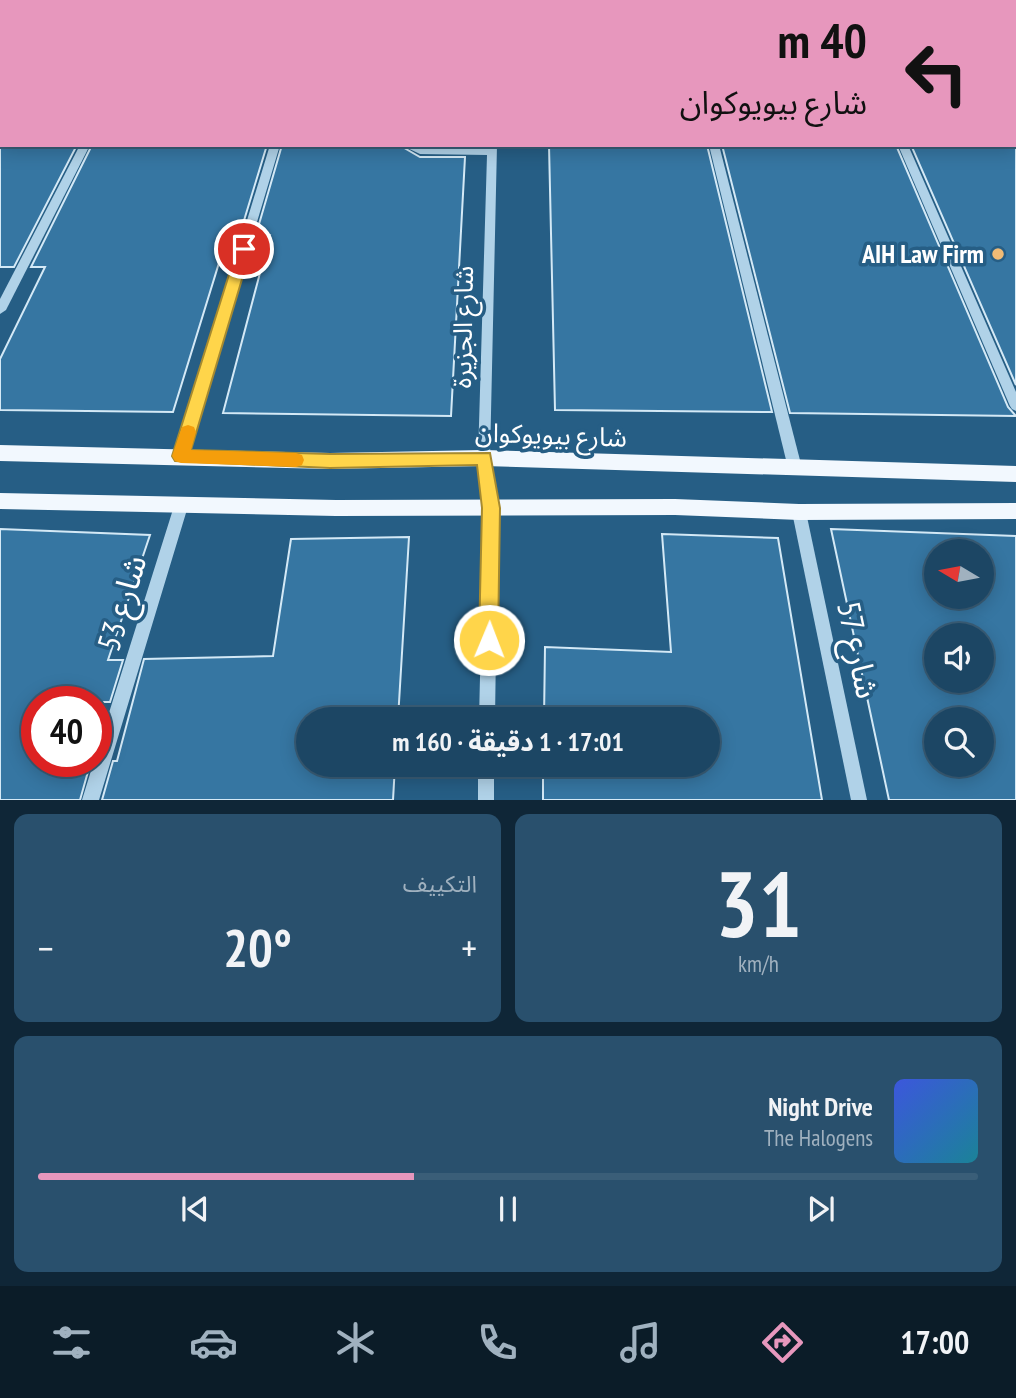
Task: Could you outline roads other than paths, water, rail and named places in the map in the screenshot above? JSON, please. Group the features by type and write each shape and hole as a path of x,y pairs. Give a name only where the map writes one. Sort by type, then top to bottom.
{"main road":[{"name":"شارع بيويوكوان","path":"0,453 330,461 484,458 1016,474"},
{"path":"0,502 183,503 336,508 675,507 799,512 1016,511"}],"street":[{"path":"0,310 84,147"},
{"path":"181,456 274,147"},
{"path":"411,147 420,151 492,148"},
{"path":"715,147 795,468"},
{"path":"905,147 1016,406"},
{"name":"شارع الجزيرة","path":"487,707 491,508 484,458 492,148"},
{"name":"شارع 53","path":"90,800 183,503"},
{"name":"شارع 57","path":"799,512 859,800"},
{"path":"486,777 486,800"}],"place":[{"name":"AIH Law Firm","path":"998,254"}]}
